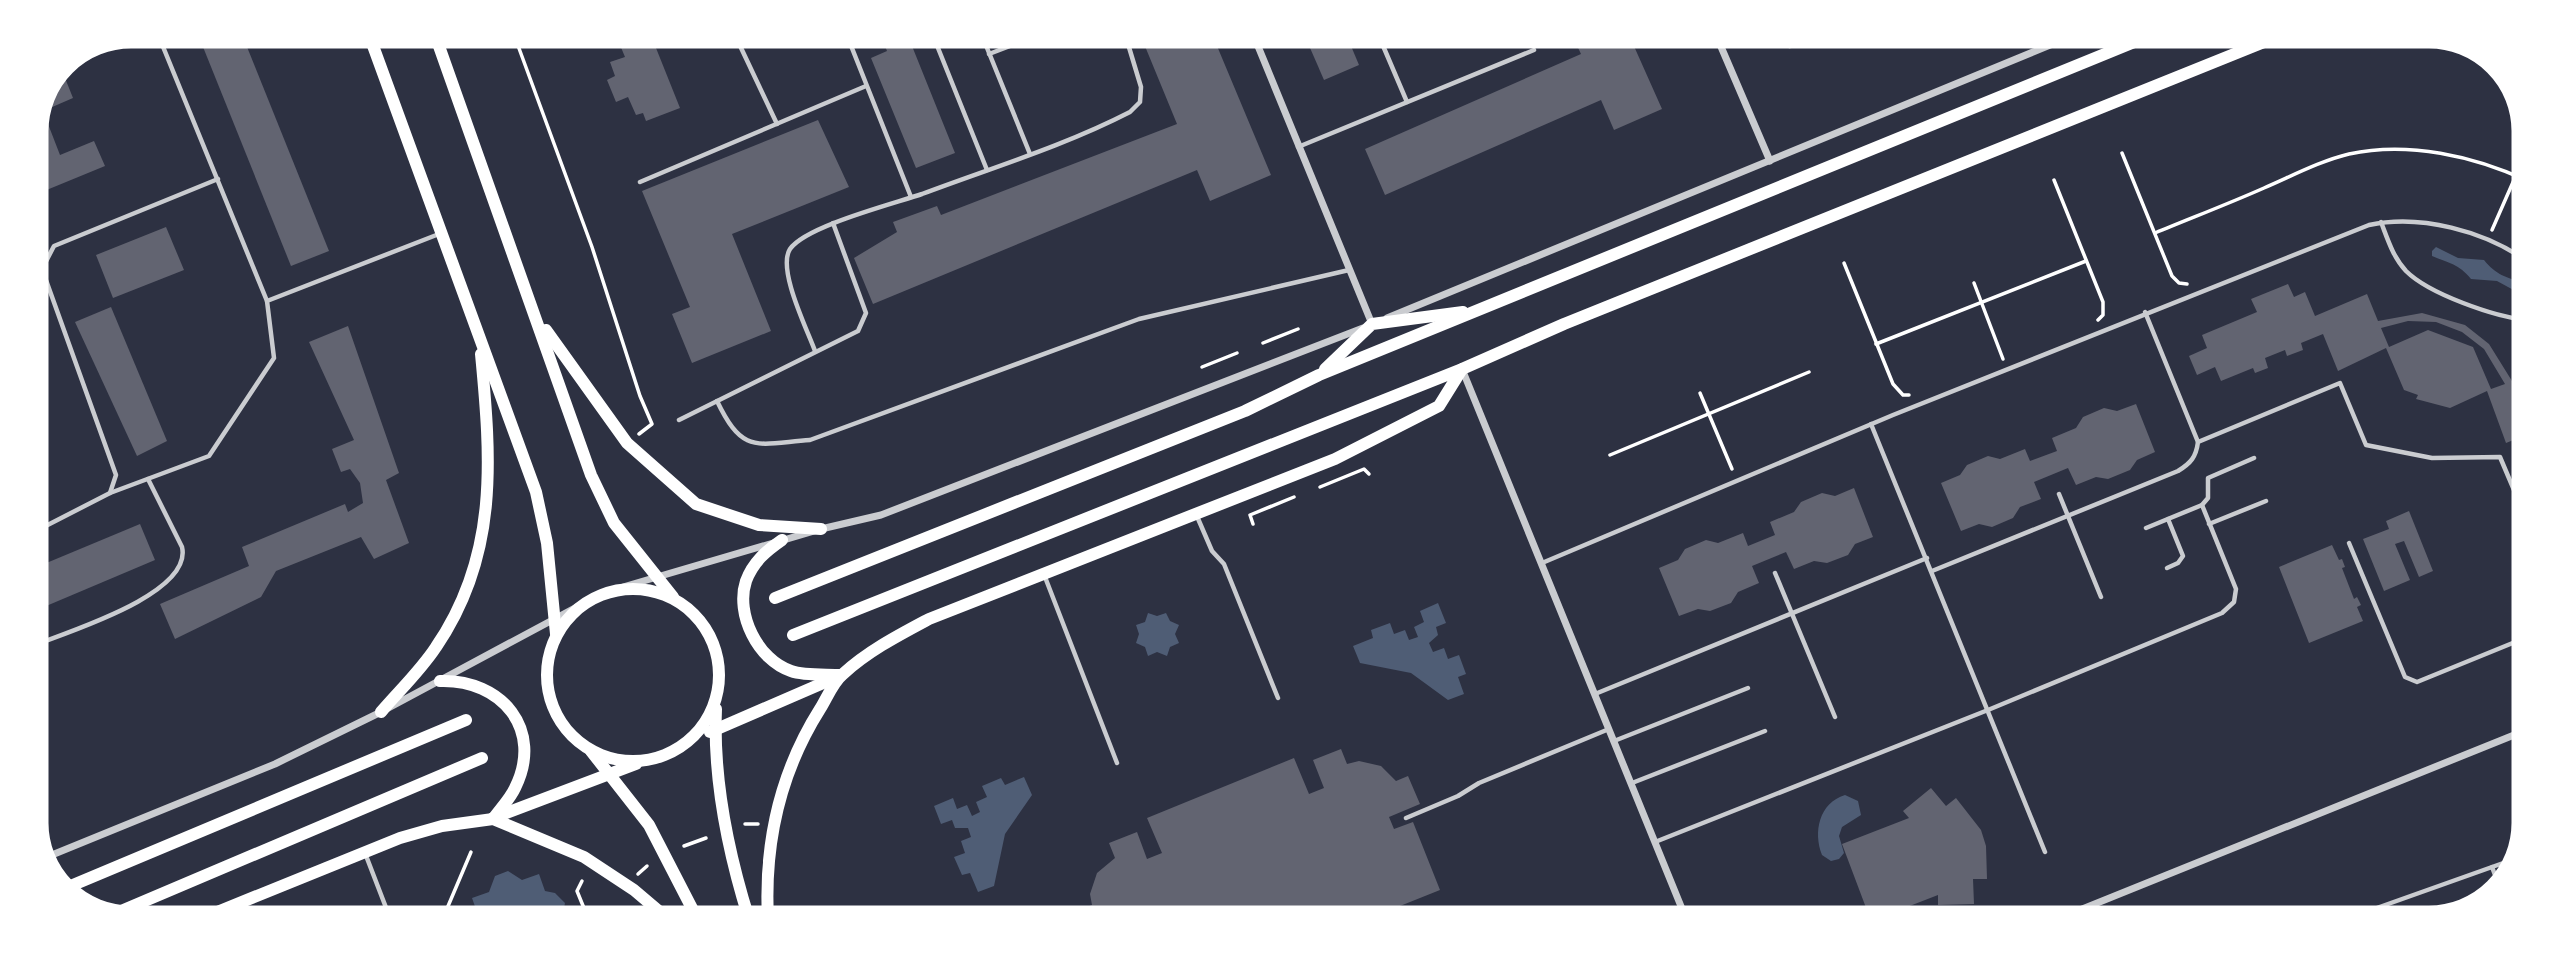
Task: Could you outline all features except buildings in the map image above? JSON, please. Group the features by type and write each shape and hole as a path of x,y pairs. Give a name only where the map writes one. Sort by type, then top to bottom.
{"main road":[{"path":"372,44 536,492 556,617 556,634 548,659 547,686 555,712 570,734 591,751 649,825 692,910"},
{"path":"438,44 591,475 614,523 673,597 696,614 712,636 720,663 715,730 725,824 748,910"},
{"path":"775,598 1245,411 1319,375 2130,44"},
{"path":"793,635 1462,369 1564,324 2258,44"},
{"path":"1319,375 1372,324 1484,309"},
{"path":"537,319 627,443 696,504 759,525 821,529"},
{"path":"381,712 435,650 461,606 479,552 489,495 488,422 479,337"},
{"path":"222,910 419,831 493,819 643,761 670,754 693,738 841,675 891,640 929,619 1335,459 1439,406 1462,369"},
{"path":"782,540 762,554 746,582 744,613 751,634 769,657 791,671 841,675"},
{"path":"556,634 573,612 588,601 623,587 646,589 673,597"},
{"path":"768,910 768,855 786,775 799,745 841,675"},
{"path":"440,681 459,680 492,691 503,700 518,723 524,755 522,771 515,789 493,819"},
{"path":"693,738 710,717 717,701"},
{"path":"70,886 466,720"},
{"path":"591,751 616,760 643,761"},
{"path":"124,910 482,758"},
{"path":"493,819 584,857 634,890 658,910"}],"street":[{"path":"1257,44 1297,148 1372,324"},
{"path":"1720,44 1770,161"},
{"path":"623,587 656,575 881,515 1372,324 2053,44"},
{"path":"1462,369 1683,910"},
{"path":"50,856 275,765 381,712 588,601"},
{"path":"2080,910 2516,734"}],"lane":[{"path":"44,527 110,493 209,456 274,358 267,301 162,44"},
{"path":"739,44 777,124"},
{"path":"850,44 911,197"},
{"path":"936,44 987,170"},
{"path":"985,44 1030,154"},
{"path":"989,54 1015,44"},
{"path":"815,351 788,280 786,260 798,242 833,223 1030,154 1107,124 1130,112 1140,102 1141,87 1128,44"},
{"path":"1382,44 1407,102"},
{"path":"1297,148 1534,50"},
{"path":"640,182 866,86"},
{"path":"44,265 54,246 218,179"},
{"path":"2381,222 2397,260 2423,284 2491,312 2516,318"},
{"path":"1541,563 1871,424 2351,230 2381,222 2457,229 2500,244 2516,254"},
{"path":"679,420 858,331 866,319 866,313 833,223"},
{"path":"267,301 443,233"},
{"path":"717,401 731,430 754,444 810,440 1139,319 1349,270"},
{"path":"44,275 116,475 110,493"},
{"path":"1932,571 2178,471 2191,462 2197,454 2198,442 2145,312"},
{"path":"2198,442 2340,383 2366,445 2432,458 2500,457 2516,495"},
{"path":"1871,424 2045,852"},
{"path":"2147,528 2202,505 2208,498 2208,478 2254,458"},
{"path":"44,641 110,616 164,586 180,569 185,559 182,547 148,479"},
{"path":"2059,494 2101,597"},
{"path":"2208,524 2266,500"},
{"path":"1655,842 1988,710 2229,608 2234,602 2236,589 2202,505"},
{"path":"1196,513 1212,551 1224,564 1278,698"},
{"path":"2166,568 2181,561 2183,556 2168,519"},
{"path":"2349,543 2405,677 2410,681 2417,682 2516,642"},
{"path":"1595,695 1927,558"},
{"path":"1043,572 1117,763"},
{"path":"1775,573 1835,717"},
{"path":"1614,741 1748,688"},
{"path":"1406,818 1458,796 1479,783 1609,729"},
{"path":"1631,784 1765,731"},
{"path":"365,853 387,910"},
{"path":"2374,910 2507,862"},
{"path":"2492,867 2496,879"}],"path":[{"path":"517,44 592,247 640,396 652,424 627,443"},
{"path":"2155,233 2323,163 2358,153 2410,150 2444,154 2516,176 2492,230"},
{"path":"2122,153 2175,280 2191,283"},
{"path":"2054,180 2104,308 2103,315 2093,324"},
{"path":"2481,225 2500,233"},
{"path":"1877,344 2087,261"},
{"path":"1844,263 1896,390 1903,395 1917,394"},
{"path":"1974,283 2003,359 1991,364"},
{"path":"1263,343 1298,329"},
{"path":"1202,368 1237,353"},
{"path":"1610,455 1809,372"},
{"path":"1700,393 1732,469"},
{"path":"1321,487 1364,469 1369,474"},
{"path":"1253,524 1250,515 1294,497"},
{"path":"745,824 758,824"},
{"path":"684,846 706,838"},
{"path":"446,910 471,852"},
{"path":"637,876 647,866"},
{"path":"582,881 578,891 585,910"}],"water":[{"path":"2436,247 2458,258 2484,260 2497,272 2516,281 2516,291 2497,281 2471,279 2458,267 2432,256"},
{"path":"1438,603 1446,623 1436,627 1438,635 1429,643 1433,652 1444,648 1448,659 1459,655 1466,674 1458,677 1464,694 1448,700 1411,673 1360,663 1353,646 1373,638 1371,630 1390,623 1394,634 1405,630 1409,640 1418,637 1414,627 1424,622 1420,611"},
{"path":"1148,613 1157,616 1166,613 1170,621 1179,625 1175,634 1179,643 1170,647 1167,656 1157,652 1148,656 1145,647 1136,643 1139,634 1136,625 1145,622"},
{"path":"1024,777 1032,795 1005,834 994,886 978,892 970,873 962,875 954,857 965,853 961,841 971,837 968,828 955,828 952,820 941,824 934,806 953,798 957,809 967,805 972,816 980,812 976,802 987,797 982,786 1001,778 1005,785"},
{"path":"1845,795 1858,801 1861,815 1842,827 1839,836 1844,853 1839,859 1831,861 1822,855 1818,828 1824,811 1836,799"},
{"path":"508,871 522,880 539,874 545,891 555,893 565,903 564,910 476,910 472,898 489,892 495,876"}]}
